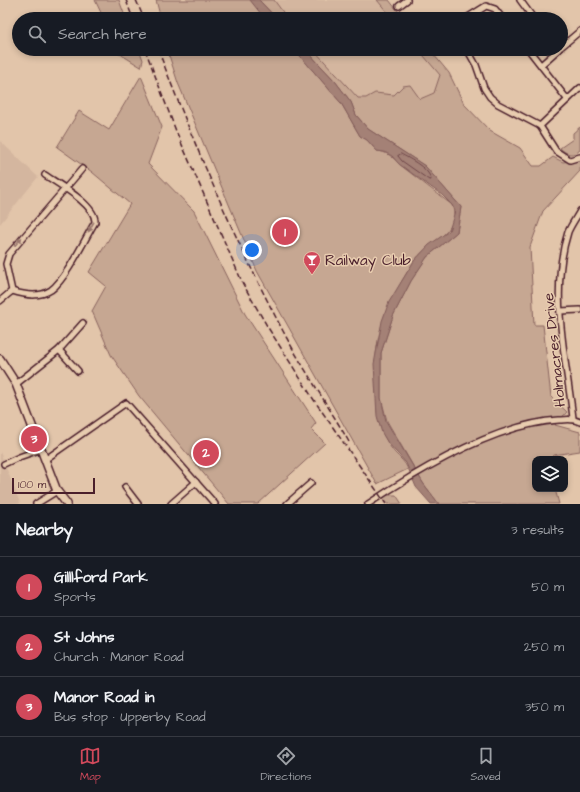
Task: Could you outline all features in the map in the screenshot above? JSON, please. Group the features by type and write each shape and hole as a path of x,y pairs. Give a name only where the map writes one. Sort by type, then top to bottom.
{"street":[{"path":"399,6 407,0"},
{"path":"520,0 529,12"},
{"path":"476,12 486,6 495,9 497,12"},
{"path":"568,41 580,31"},
{"path":"471,56 476,65 484,88 490,97 498,104 540,126 561,156 570,160 580,157"},
{"path":"534,56 567,99"},
{"path":"541,65 551,56"},
{"path":"540,126 580,88"},
{"path":"12,290 6,264 9,254 82,168"},
{"path":"12,290 33,296 50,291 59,282 95,222 95,217 89,207 45,175"},
{"name":"Holmacres Drive","path":"573,418 560,310 560,270 568,231 580,211"},
{"path":"0,301 12,290"},
{"path":"560,310 580,310"},
{"path":"16,384 59,350 83,322"},
{"path":"59,350 78,372"},
{"path":"0,359 16,384 57,491 67,504"},
{"path":"46,459 126,403 214,504"},
{"path":"368,504 392,488 452,454 500,434 546,420 573,418 580,422"},
{"path":"4,464 42,449"},
{"path":"171,504 196,482"},
{"path":"287,504 311,483"},
{"path":"125,487 138,504"},
{"path":"36,504 57,491"}],"shaded area":[{"path":"95,0 119,0 123,12 101,12"},
{"path":"156,0 254,0 264,12 159,12"},
{"path":"259,0 274,0 283,12 270,12"},
{"path":"274,0 377,0 387,12 283,12"},
{"path":"377,0 389,0 398,12 387,12"},
{"path":"123,56 142,56 143,60 141,67"},
{"path":"169,56 300,56 341,103 360,136 367,140 377,151 387,153 452,205 454,215 452,223 448,230 426,249 413,263 394,294 387,309 378,339 375,372 378,418 386,441 408,469 377,484 257,271 178,83"},
{"path":"312,56 319,56 358,98 366,98 375,93 394,95 403,86 410,85 420,99 434,93 440,75 424,56 435,56 449,73 464,104 490,131 520,148 533,166 541,166 553,157 563,162 580,160 580,171 543,211 530,247 534,325 543,325 551,397 567,412 555,425 580,432 580,451 553,456 532,456 532,492 556,492 559,504 439,504 423,483 387,421 381,398 381,353 393,316 411,281 427,257 457,232 461,207 425,166 368,129 356,115 351,102 335,81"},
{"path":"319,56 424,56 440,75 434,93 420,99 403,86 394,95 375,93 366,98 358,98"},
{"path":"141,76 162,127 148,164 194,211 245,314 316,423 311,429 325,443 258,504 229,504 139,396 111,355 92,311 106,286 89,272 130,204 92,172 57,147 79,111 109,130"},
{"path":"580,127 580,150 572,154 565,152 560,148 573,139 573,133"},
{"path":"0,141 38,177 0,224"},
{"path":"0,452 20,503 19,504 0,504"},
{"path":"386,495 396,495 402,504 388,504 382,497"}],"water":[{"path":"250,0 259,0 270,12 259,12"},
{"path":"300,56 312,56 335,81 351,102 356,115 368,129 425,166 461,207 457,232 427,257 411,281 393,316 381,353 381,398 386,421 423,483 439,504 431,504 416,487 406,463 388,443 382,433 377,416 374,364 382,321 389,302 414,261 429,245 449,231 455,211 452,205 442,195 399,164 392,156 384,152 377,151 367,140 360,136 341,103"}],"railway":[{"path":"126,0 130,12"},
{"path":"136,0 141,12"},
{"path":"148,56 176,131 243,284 267,326 314,400 386,504"},
{"path":"161,56 216,192 265,297 307,373 349,442"}],"place":[{"name":"Gilllford Park","path":"285,232"},
{"name":"Railway Club","path":"312,275"},
{"name":"Manor Road in","path":"34,439"},
{"name":"St Johns","path":"206,453"}]}
